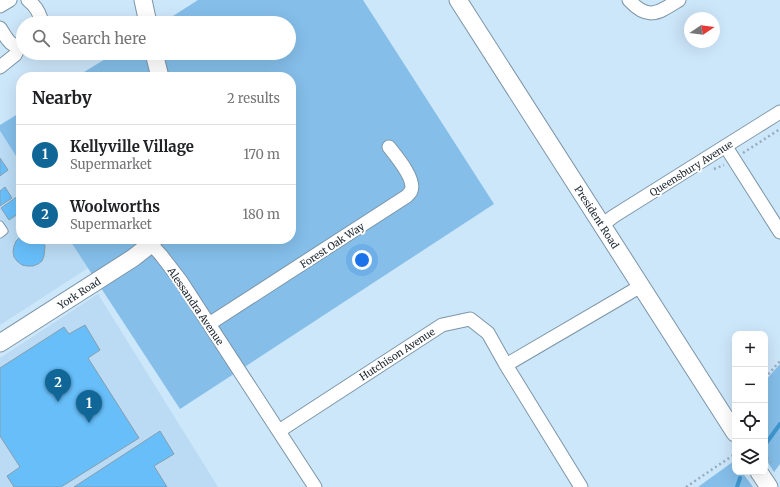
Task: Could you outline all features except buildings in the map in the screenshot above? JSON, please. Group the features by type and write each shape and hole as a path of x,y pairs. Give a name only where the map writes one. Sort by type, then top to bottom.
{"street":[{"path":"0,6 10,0"},
{"path":"28,0 33,4 40,16"},
{"path":"143,0 146,16"},
{"name":"President Road","path":"458,0 732,428"},
{"path":"629,0 642,12 645,18 651,13 662,10 678,0"},
{"path":"0,28 10,44 16,47"},
{"path":"0,67 16,54"},
{"path":"156,60 159,72"},
{"name":"Queensbury Avenue","path":"602,225 780,112"},
{"name":"Forest Oak Way","path":"209,324 407,196 411,191 412,183 389,147"},
{"path":"726,147 780,232"},
{"name":"York Road","path":"0,343 133,258 150,244"},
{"name":"Alessandra Avenue","path":"154,244 181,281 315,487"},
{"path":"506,365 641,286"},
{"name":"Hutchison Avenue","path":"279,431 442,325 470,319 488,334 581,487"},
{"path":"761,475 769,487"}],"lane":[{"path":"0,225 4,231 0,234"}],"path":[{"path":"768,375 780,361"},
{"path":"686,487 732,456"}],"shaded area":[{"path":"198,0 363,0 494,204 180,409 72,244 296,244 296,72 84,72 104,60 296,60 296,16 173,16"},
{"path":"16,115 16,156 0,131 0,125"},
{"path":"0,132 16,156 16,244 72,244 88,268 0,325"},
{"path":"98,294 218,487 0,487 0,358"},
{"path":"780,364 780,464 774,472 768,463 768,378"},
{"path":"732,462 732,475 744,475 753,487 698,487"}],"waterway":[{"path":"768,441 780,424"},
{"path":"737,487 740,478"}],"place":[{"name":"Woolworths","path":"58,402"},
{"name":"Kellyville Village","path":"89,423"}]}
